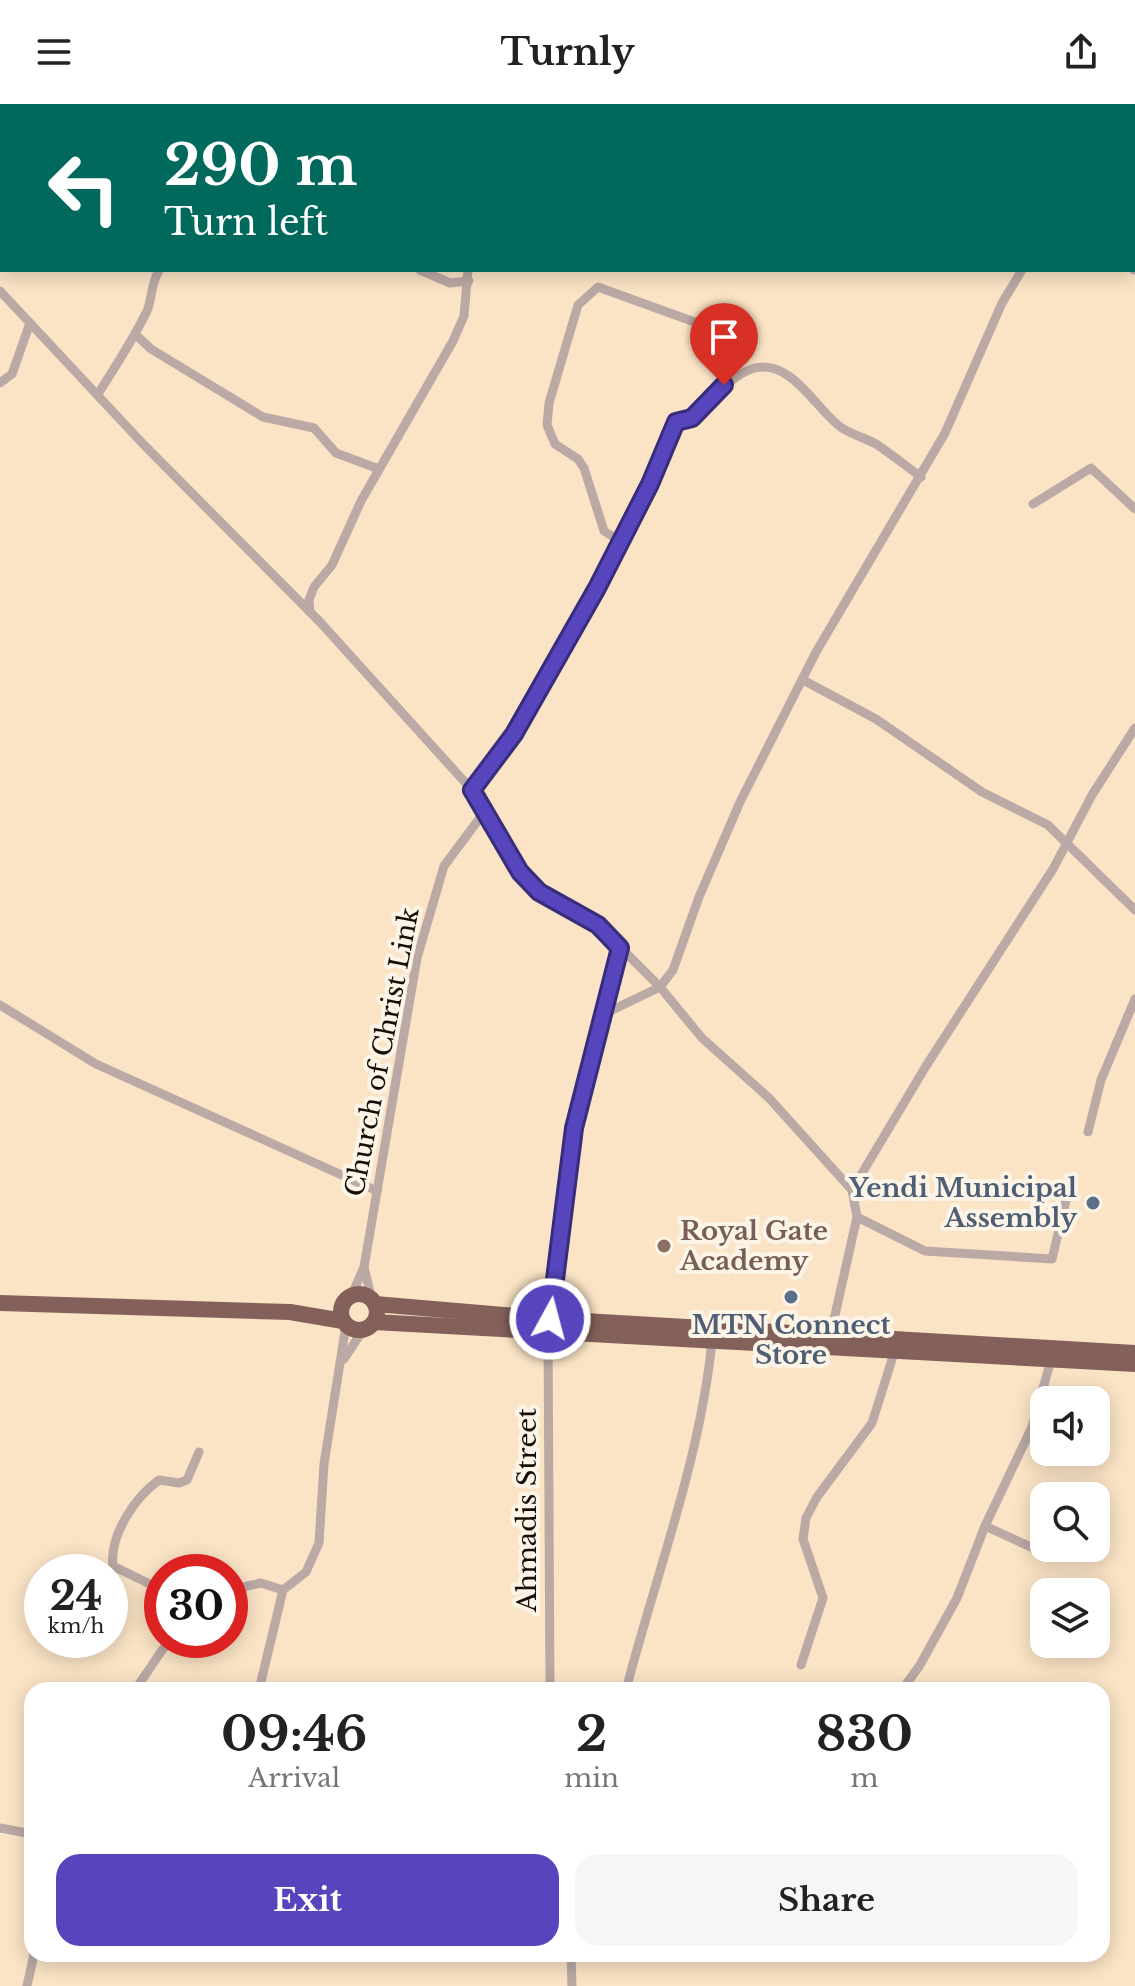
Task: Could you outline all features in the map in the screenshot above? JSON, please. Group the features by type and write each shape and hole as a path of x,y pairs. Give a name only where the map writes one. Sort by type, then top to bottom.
{"highway":[{"path":"290,1312 347,1300 360,1294 373,1302 549,1325 712,1341 1135,1364"},
{"path":"345,1323 347,1300"},
{"path":"369,1326 373,1302"},
{"path":"0,1303 290,1312 369,1326 549,1325 831,1333 1135,1353"}],"street":[{"path":"98,394 136,335 149,307 147,298 158,272"},
{"path":"310,612 309,600 314,587 332,565 379,469 453,341 464,316 469,275 450,283 425,272"},
{"path":"606,1013 660,987 673,970 699,897 740,802 823,640 945,433 1002,303 1021,272"},
{"path":"620,541 604,531 584,468 578,459 555,444 547,425 549,403 578,305 598,287 711,328"},
{"path":"0,291 310,612 472,790 520,872 539,892 598,925 660,987 702,1038 769,1098 852,1190 857,1217 831,1333"},
{"path":"0,383 12,374 30,323"},
{"path":"136,335 151,349 263,417 314,428 336,453 379,469"},
{"path":"472,790 514,734 650,484 676,422 692,418 724,385 753,368 769,367 797,383 841,428 874,443 921,477"},
{"path":"1033,504 1091,468 1135,509"},
{"path":"803,680 876,719 933,756 959,778 1048,825 1068,841 1135,910"},
{"path":"852,1190 1135,728"},
{"name":"Church of Christ Link","path":"347,1300 364,1267 417,958 433,899 444,866 485,811"},
{"name":"Ahmadis Street","path":"550,1682 549,1325 574,1128 598,1026 606,1013 620,948"},
{"path":"1088,1132 1101,1080 1135,999"},
{"path":"0,1005 96,1064 377,1191"},
{"path":"857,1217 925,1251 1052,1259 1070,1184"},
{"name":"Church of Christ Link","path":"364,1267 373,1302"},
{"path":"261,1682 283,1590 306,1572 319,1543 324,1464 342,1362 345,1323"},
{"path":"342,1362 369,1326"},
{"path":"628,1682 654,1583 691,1467 707,1388 712,1341"},
{"path":"801,1665 823,1598 803,1539 806,1518 817,1497 872,1423 895,1350"},
{"path":"908,1682 957,1598 985,1526 1032,1427 1051,1360"},
{"path":"112,1554 113,1546 135,1504 159,1480 179,1483 187,1480 199,1452"},
{"path":"985,1526 1030,1547"},
{"path":"248,1586 261,1583 283,1590"},
{"path":"140,1682 157,1658"},
{"path":"0,1828 24,1832"},
{"path":"27,1986 32,1962"},
{"path":"571,1962 572,1986"}],"place":[{"name":"Yendi Municipal Assembly","path":"1093,1203"},
{"name":"Royal Gate Academy","path":"664,1246"},
{"name":"MTN Connect Store","path":"791,1297"}],"route":[{"path":"550,1319 574,1128 598,1026 606,1013 620,948 598,925 580,912 539,892 520,872 472,790 514,734 597,588 650,484 676,422 692,418 724,385"}]}
